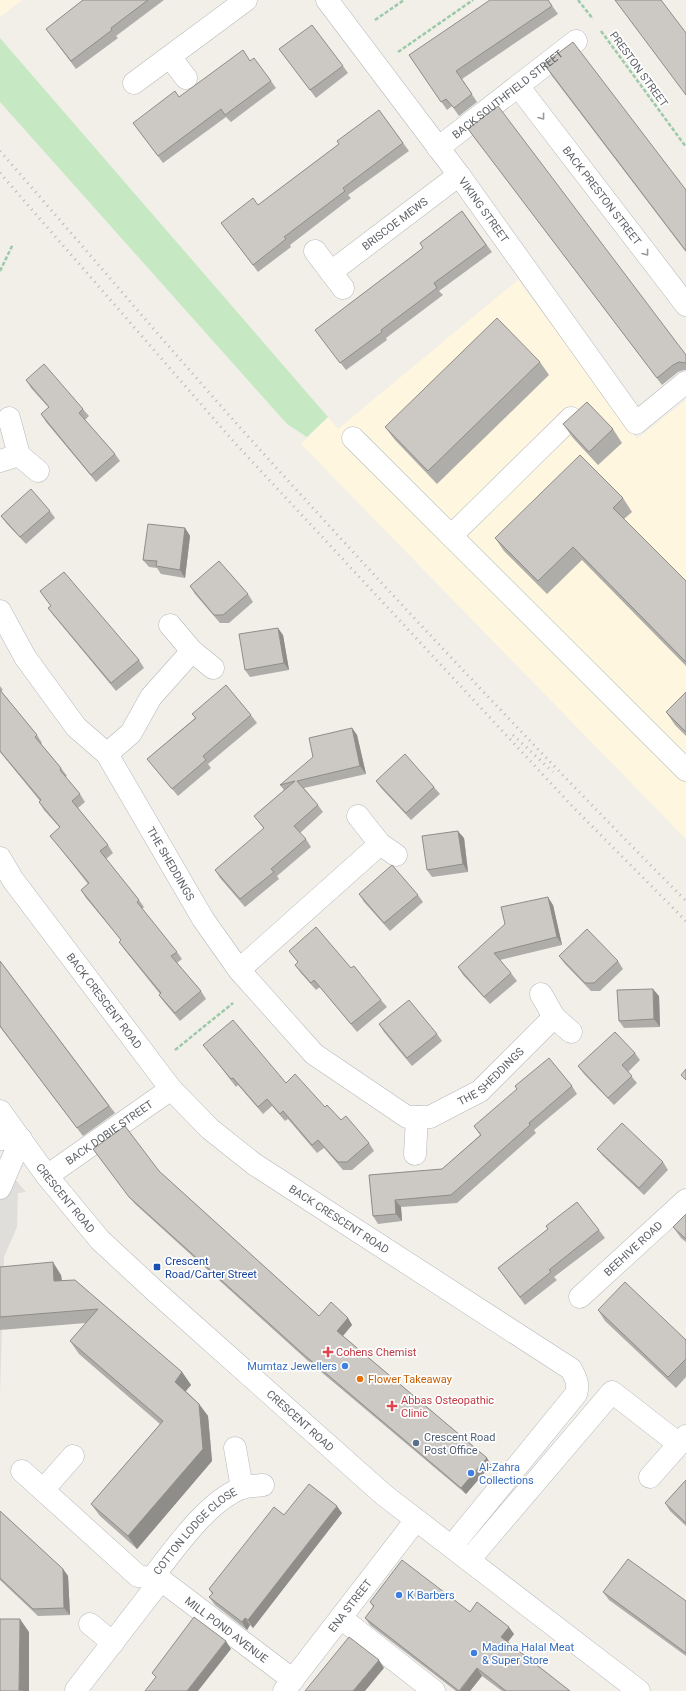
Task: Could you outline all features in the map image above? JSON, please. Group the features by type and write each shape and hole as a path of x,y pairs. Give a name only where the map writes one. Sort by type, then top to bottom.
{"street":[{"path":"134,83 246,0"},
{"name":"VIKING STREET","path":"327,0 459,175 636,423 686,382"},
{"name":"BACK SOUTHFIELD STREET","path":"438,148 576,41"},
{"path":"170,57 186,78"},
{"name":"BACK PRESTON STREET","path":"518,86 686,305"},
{"name":"BRISCOE MEWS","path":"315,251 337,280 459,175"},
{"path":"9,418 10,458 38,471"},
{"path":"451,536 571,418"},
{"path":"353,438 686,770"},
{"name":"THE SHEDDINGS","path":"0,611 25,657 76,727 107,754 203,919 238,970 314,1054 407,1116 430,1117 480,1091 554,1017"},
{"path":"170,625 192,651 213,668"},
{"path":"107,754 131,733 151,697 192,651"},
{"path":"238,970 388,849 358,816"},
{"name":"BACK CRESCENT ROAD","path":"0,858 13,880 171,1089 210,1129 254,1164 571,1369 577,1378 578,1386 576,1394 452,1546"},
{"path":"541,994 554,1017 571,1032"},
{"name":"BACK DOBIE STREET","path":"48,1176 171,1089"},
{"name":"CRESCENT ROAD","path":"0,1111 10,1139 48,1176 100,1240 155,1291 384,1495 639,1691"},
{"path":"415,1154 417,1117"},
{"path":"0,1188 10,1139"},
{"name":"BEEHIVE ROAD","path":"580,1298 686,1200"},
{"path":"469,1560 612,1392 683,1440 650,1477"},
{"name":"COTTON LODGE CLOSE","path":"156,1579 200,1518 230,1495 253,1487 235,1448"},
{"path":"43,1490 73,1456"},
{"name":"MILL POND AVENUE","path":"22,1472 138,1576 156,1579 289,1685"},
{"name":"ENA STREET","path":"289,1685 416,1520"},
{"path":"76,1690 112,1643 156,1579"},
{"path":"341,1618 410,1684 434,1691"},
{"path":"90,1624 112,1643"}],"path":[{"path":"353,34 404,0"},
{"path":"378,67 473,0"},
{"name":"PRESTON STREET","path":"578,0 686,147"},
{"path":"0,271 13,244"},
{"path":"154,1067 254,987"}],"shaded area":[{"path":"0,0 22,0 0,17"},
{"path":"518,280 637,439 686,400 686,839 301,444 328,417 338,429"},
{"path":"0,1162 26,1192 18,1193 17,1227 4,1257 0,1397"}],"green space":[{"path":"0,38 328,417 307,437 287,424 0,102"}],"building":[{"path":"83,0 148,0 71,61 46,29"},
{"path":"490,0 548,0 552,6 456,71 472,94 454,108 446,99 441,102 409,55"},
{"path":"615,0 661,0 686,33 686,95"},
{"path":"312,25 343,66 310,90 279,49"},
{"path":"573,42 686,190 686,251 544,64"},
{"path":"243,50 250,61 254,58 271,81 225,115 221,109 158,156 133,123 175,91 179,97"},
{"path":"498,106 686,355 686,363 679,362 673,365 657,378 468,129"},
{"path":"379,110 403,143 343,188 345,191 284,237 286,239 253,265 221,223 253,198 258,205 339,144 337,141"},
{"path":"462,211 486,245 434,283 437,288 340,363 315,330 423,248 420,243"},
{"path":"497,318 540,362 428,471 385,427"},
{"path":"44,364 83,409 79,413 115,454 91,475 41,414 49,407 26,380"},
{"path":"587,402 613,429 589,452 563,424"},
{"path":"580,455 623,498 613,508 686,581 686,662 573,547 538,581 495,538"},
{"path":"31,489 50,511 20,537 1,516"},
{"path":"148,524 185,528 180,570 156,566 157,561 143,560"},
{"path":"219,561 248,594 223,615 214,615 190,586"},
{"path":"64,572 139,660 111,683 48,608 51,606 40,591"},
{"path":"278,628 284,663 245,670 239,634"},
{"path":"226,685 251,715 203,756 206,760 172,789 147,759 196,718 192,714"},
{"path":"0,690 37,735 35,737 80,794 72,801 108,845 100,851 139,900 137,902 177,952 171,956 201,991 175,1013 159,995 161,993 119,942 121,940 81,890 89,883 50,836 60,827 39,802 41,800 0,751"},
{"path":"686,692 686,732 666,712"},
{"path":"352,728 360,766 297,781 318,805 294,826 306,839 271,869 274,872 240,899 215,870 264,828 254,816 295,781 280,785 313,757 309,738"},
{"path":"405,754 434,787 406,813 376,781"},
{"path":"458,831 463,864 427,870 422,836"},
{"path":"392,865 418,895 384,923 359,894"},
{"path":"548,897 557,937 494,953 511,973 484,997 458,967 505,924 501,907"},
{"path":"316,927 351,968 354,966 381,1000 351,1024 314,980 311,983 295,965 298,962 289,951"},
{"path":"587,929 618,961 594,983 585,983 559,956"},
{"path":"0,961 109,1106 77,1128 0,1026"},
{"path":"653,989 654,1019 619,1021 617,990"},
{"path":"409,1000 437,1034 407,1058 379,1024"},
{"path":"233,1020 286,1083 295,1074 325,1107 327,1105 341,1120 346,1116 369,1143 347,1162 338,1162 318,1140 312,1145 283,1111 280,1114 267,1099 258,1107 233,1078 231,1079 203,1045"},
{"path":"615,1032 635,1053 622,1065 632,1076 608,1098 578,1066"},
{"path":"549,1058 572,1086 529,1123 530,1125 451,1195 395,1200 396,1214 373,1216 369,1175 442,1169 481,1135 474,1126 517,1089 515,1086"},
{"path":"686,1069 686,1080 681,1075"},
{"path":"622,1123 663,1162 639,1188 597,1149"},
{"path":"125,1126 159,1171 319,1316 331,1302 348,1318 337,1331 487,1458 461,1488 302,1353 129,1197 93,1149"},
{"path":"577,1202 599,1230 549,1270 551,1272 520,1297 498,1268 548,1229 546,1226"},
{"path":"686,1214 686,1239 673,1227"},
{"path":"53,1262 54,1281 75,1280 182,1372 175,1382 199,1404 203,1449 128,1536 91,1504 163,1421 70,1341 98,1309 0,1317 0,1267"},
{"path":"625,1282 686,1340 686,1359 668,1377 598,1310"},
{"path":"686,1480 686,1523 665,1503"},
{"path":"309,1484 337,1506 248,1620 245,1618 242,1622 209,1597 213,1593 209,1589 274,1507 284,1515"},
{"path":"0,1511 63,1569 64,1608 33,1609 0,1578"},
{"path":"628,1559 686,1601 686,1653 603,1592"},
{"path":"402,1560 470,1612 477,1602 509,1627 501,1637 570,1691 506,1691 477,1668 459,1691 365,1618 374,1606 370,1602"},
{"path":"194,1617 226,1641 187,1691 145,1691 156,1677 152,1673"},
{"path":"0,1619 20,1619 19,1690 23,1691 0,1691"},
{"path":"349,1637 379,1660 353,1691 305,1691"}],"railway":[{"path":"0,151 214,398 353,552 462,670 686,901"},
{"path":"0,173 234,442 572,806 686,921"},
{"path":"513,735 553,772"}],"place":[{"name":"Crescent Road/Carter Street","path":"157,1267"},
{"name":"Cohens Chemist","path":"328,1352"},
{"name":"Mumtaz Jewellers","path":"345,1366"},
{"name":"Flower Takeaway","path":"360,1379"},
{"name":"Abbas Osteopathic Clinic","path":"392,1406"},
{"name":"Crescent Road Post Office","path":"416,1443"},
{"name":"Al-Zahra Collections","path":"471,1473"},
{"name":"K Barbers","path":"399,1595"},
{"name":"Madina Halal Meat & Super Store","path":"474,1653"}]}
